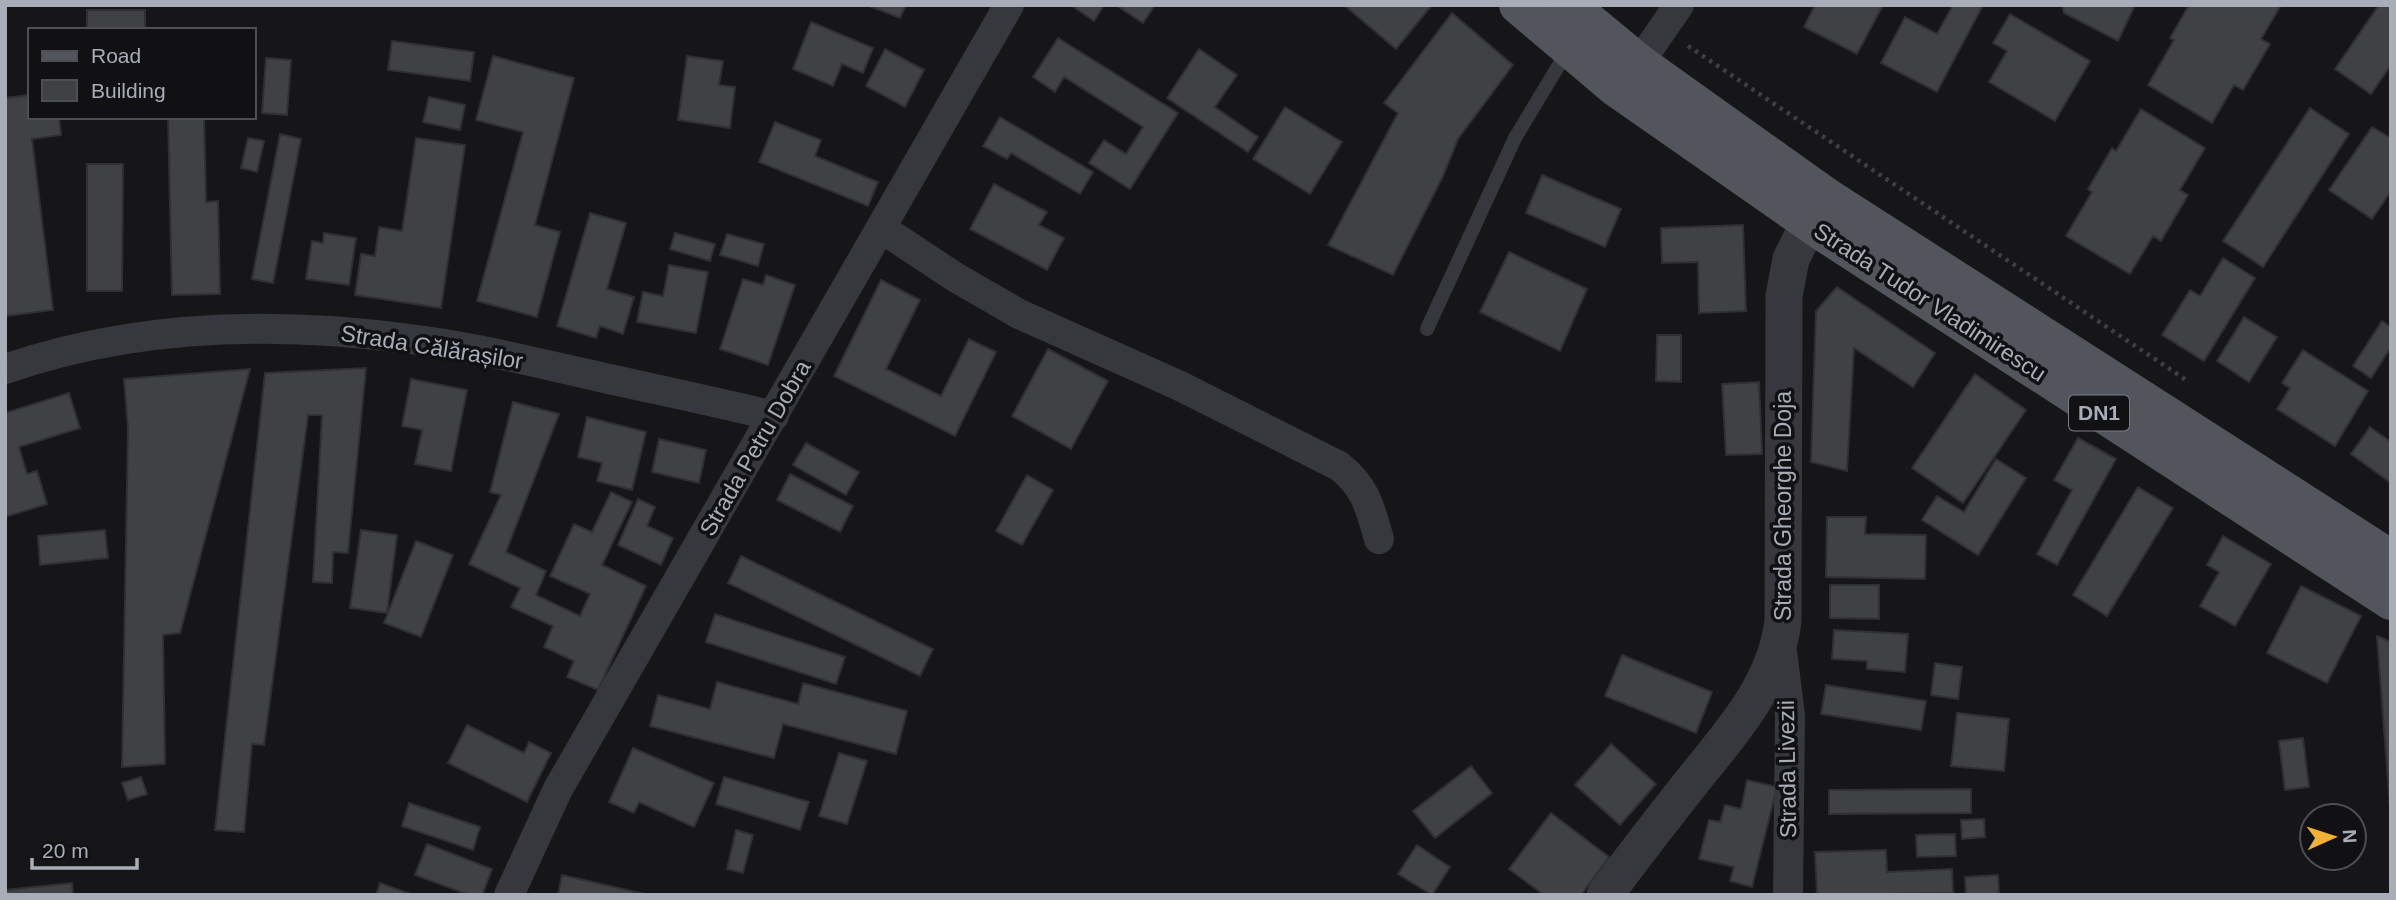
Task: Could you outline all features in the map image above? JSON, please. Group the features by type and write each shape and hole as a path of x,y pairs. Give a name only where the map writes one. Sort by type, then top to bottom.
{"main road":[{"name":"Strada Tudor Vladimirescu","path":"1518,5 1569,48 1627,76 1818,210 2085,404 2391,601"},
{"name":"Strada Tudor Vladimirescu","path":"1569,5 1627,76"},
{"name":"Strada Tudor Vladimirescu","path":"1818,210 2391,559"}],"street":[{"name":"Strada Petru Dobra","path":"509,895 558,789 1009,5"},
{"path":"1627,76 1671,17"},
{"name":"Strada Gheorghe Doja","path":"1605,895 1741,720 1762,685 1781,644 1784,296 1791,259 1818,210"},
{"path":"881,228 955,277 1019,314 1180,386 1339,466 1356,479 1368,501 1379,539"},
{"name":"Strada Călărașilor","path":"5,369 47,355 95,344 173,332 231,329 345,331 483,351 774,416"},
{"name":"Strada Livezii","path":"1781,644 1790,715 1788,895"}],"lane":[{"path":"1427,329 1516,138 1569,48"}],"path":[{"path":"1671,17 2194,385"}],"building":[{"path":"867,5 906,5 900,18"},
{"path":"1071,5 1104,5 1094,21"},
{"path":"1116,5 1155,5 1143,23"},
{"path":"1344,5 1432,5 1396,49"},
{"path":"1815,5 1883,5 1857,54 1804,27"},
{"path":"1953,5 1983,5 1937,92 1881,63 1905,17 1937,34"},
{"path":"2062,5 2135,5 2118,41 2064,13"},
{"path":"2189,5 2281,5 2261,39 2270,44 2243,90 2234,85 2212,123 2148,85 2174,40 2170,38"},
{"path":"2379,5 2391,5 2391,65 2371,94 2335,69"},
{"path":"87,10 145,10 145,28 87,28"},
{"path":"1452,13 1513,65 1458,139 1443,176 1393,275 1328,245 1398,113 1384,103"},
{"path":"2010,14 2090,61 2055,121 1989,82 2007,51 1993,43"},
{"path":"811,22 873,48 863,73 842,64 833,86 793,69"},
{"path":"1058,38 1178,113 1130,189 1089,163 1104,140 1126,154 1143,127 1064,77 1055,92 1033,77"},
{"path":"392,41 474,52 470,81 388,70"},
{"path":"885,49 924,70 905,107 866,86"},
{"path":"1199,49 1237,75 1215,107 1258,137 1248,152 1167,98"},
{"path":"493,56 574,78 535,225 560,232 537,317 477,301 523,132 476,120"},
{"path":"687,56 723,61 719,85 735,87 730,128 678,120"},
{"path":"266,58 291,60 287,115 262,113"},
{"path":"28,95 28,119 59,119 61,135 32,139 53,310 5,316 5,98"},
{"path":"429,97 465,105 460,130 423,122"},
{"path":"1285,107 1342,142 1310,194 1253,159"},
{"path":"2310,108 2349,134 2263,267 2223,241"},
{"path":"2141,109 2205,148 2180,190 2188,195 2161,241 2153,236 2130,274 2066,236 2092,192 2088,189 2112,148 2116,151"},
{"path":"1000,117 1093,172 1080,194 1011,153 1007,159 983,146"},
{"path":"168,119 204,119 206,202 218,201 220,294 172,295"},
{"path":"775,122 821,140 815,156 878,182 868,206 759,162"},
{"path":"2372,127 2391,138 2391,191 2372,219 2329,190"},
{"path":"280,134 301,139 273,283 252,279"},
{"path":"248,138 264,141 257,172 241,168"},
{"path":"416,138 465,145 441,308 355,295 361,254 375,256 379,227 402,231"},
{"path":"87,164 123,164 122,291 87,291"},
{"path":"1542,175 1621,209 1605,247 1526,213"},
{"path":"994,184 1047,212 1039,225 1064,238 1047,270 970,229"},
{"path":"590,213 626,223 607,289 634,297 623,334 600,326 596,338 557,326"},
{"path":"1743,225 1746,311 1699,313 1698,262 1662,263 1661,228"},
{"path":"324,233 356,238 349,285 306,279 312,241 323,243"},
{"path":"675,233 715,244 710,261 670,249"},
{"path":"727,234 764,244 758,266 720,255"},
{"path":"1509,252 1587,289 1560,351 1480,312"},
{"path":"2223,258 2255,278 2204,361 2162,335 2190,290 2200,296"},
{"path":"669,265 708,272 696,333 637,322 643,292 663,296"},
{"path":"766,275 795,285 768,365 720,349 743,279 763,285"},
{"path":"881,280 920,300 886,369 941,396 969,339 996,352 955,436 834,376"},
{"path":"1837,287 1935,353 1913,387 1854,348 1847,471 1811,462 1816,311"},
{"path":"2244,317 2277,337 2249,382 2217,361"},
{"path":"2382,321 2391,327 2391,347 2371,378 2353,366"},
{"path":"1657,335 1681,335 1681,382 1656,381"},
{"path":"1048,349 1108,381 1071,449 1012,416"},
{"path":"2303,350 2368,391 2335,446 2277,409 2290,388 2282,383"},
{"path":"366,368 348,553 333,552 332,583 313,582 322,415 308,415 264,745 252,744 244,832 215,830 265,373"},
{"path":"250,369 180,633 163,635 165,764 122,767 128,429 124,379"},
{"path":"1975,374 2026,410 1963,503 1912,468"},
{"path":"411,379 467,390 451,471 415,464 422,430 402,426"},
{"path":"1759,382 1762,454 1726,455 1722,384"},
{"path":"69,393 80,428 19,447 27,474 37,471 47,504 5,517 5,413"},
{"path":"513,402 559,414 506,552 546,571 536,595 580,616 590,594 550,576 574,524 592,532 611,492 632,502 602,565 646,586 598,690 567,677 574,661 544,647 553,626 511,607 520,588 469,564 501,495 490,492"},
{"path":"587,417 646,432 632,490 597,481 602,463 578,457"},
{"path":"2370,427 2391,442 2391,483 2351,454"},
{"path":"2078,438 2116,459 2057,565 2037,554 2072,490 2054,480"},
{"path":"659,439 706,450 699,483 652,472"},
{"path":"806,443 859,472 846,495 793,465"},
{"path":"1996,459 2026,478 1978,555 1922,520 1937,496 1964,512"},
{"path":"790,474 853,506 840,532 777,500"},
{"path":"1027,475 1053,490 1022,545 996,531"},
{"path":"2138,487 2173,508 2107,616 2073,595"},
{"path":"638,499 655,507 647,526 673,538 661,565 618,545"},
{"path":"1827,517 1866,517 1865,534 1926,535 1925,579 1826,577"},
{"path":"105,530 108,558 40,565 38,536"},
{"path":"361,530 397,535 387,613 350,608"},
{"path":"2223,536 2271,564 2235,626 2200,606 2219,572 2207,565"},
{"path":"416,541 453,555 421,637 384,623"},
{"path":"741,556 933,649 920,676 728,583"},
{"path":"1830,585 1879,585 1879,619 1830,618"},
{"path":"2301,586 2361,616 2327,683 2267,653"},
{"path":"715,614 845,657 836,684 706,642"},
{"path":"1834,630 1908,634 1905,672 1867,669 1867,661 1832,659"},
{"path":"2377,636 2391,642 2391,821"},
{"path":"1622,655 1712,692 1696,733 1605,696"},
{"path":"1935,663 1962,667 1958,699 1931,695"},
{"path":"717,682 798,704 803,683 907,711 896,754 783,724 774,758 650,726 658,695 710,709"},
{"path":"1826,685 1926,701 1921,730 1821,714"},
{"path":"1957,713 2009,719 2004,771 1951,766"},
{"path":"467,725 524,753 529,742 551,753 527,802 448,763"},
{"path":"2303,738 2309,787 2285,790 2279,741"},
{"path":"1611,744 1656,784 1620,825 1575,785"},
{"path":"633,748 714,783 694,827 639,802 634,813 609,802"},
{"path":"839,753 867,761 847,824 819,816"},
{"path":"1471,766 1492,793 1435,838 1413,811"},
{"path":"141,777 147,794 128,800 122,783"},
{"path":"724,777 809,802 800,830 716,804"},
{"path":"1747,780 1777,787 1752,887 1730,881 1734,867 1699,859 1709,820 1720,822 1725,805 1741,809"},
{"path":"1971,789 1971,813 1829,814 1829,790"},
{"path":"409,803 480,827 473,850 402,826"},
{"path":"1551,813 1609,857 1581,895 1544,895 1509,869"},
{"path":"1984,819 1985,837 1962,839 1961,820"},
{"path":"736,830 753,835 743,873 727,869"},
{"path":"1955,834 1956,856 1917,857 1916,835"},
{"path":"427,844 492,869 482,895 469,895 415,875"},
{"path":"1417,845 1450,867 1432,895 1398,874"},
{"path":"1886,850 1887,872 1952,869 1953,893 1817,895 1815,852"},
{"path":"562,875 649,895 558,895"},
{"path":"1998,875 1999,895 1966,895 1965,877"},
{"path":"72,883 73,895 5,895 5,890"},
{"path":"380,883 413,895 376,895"}]}
